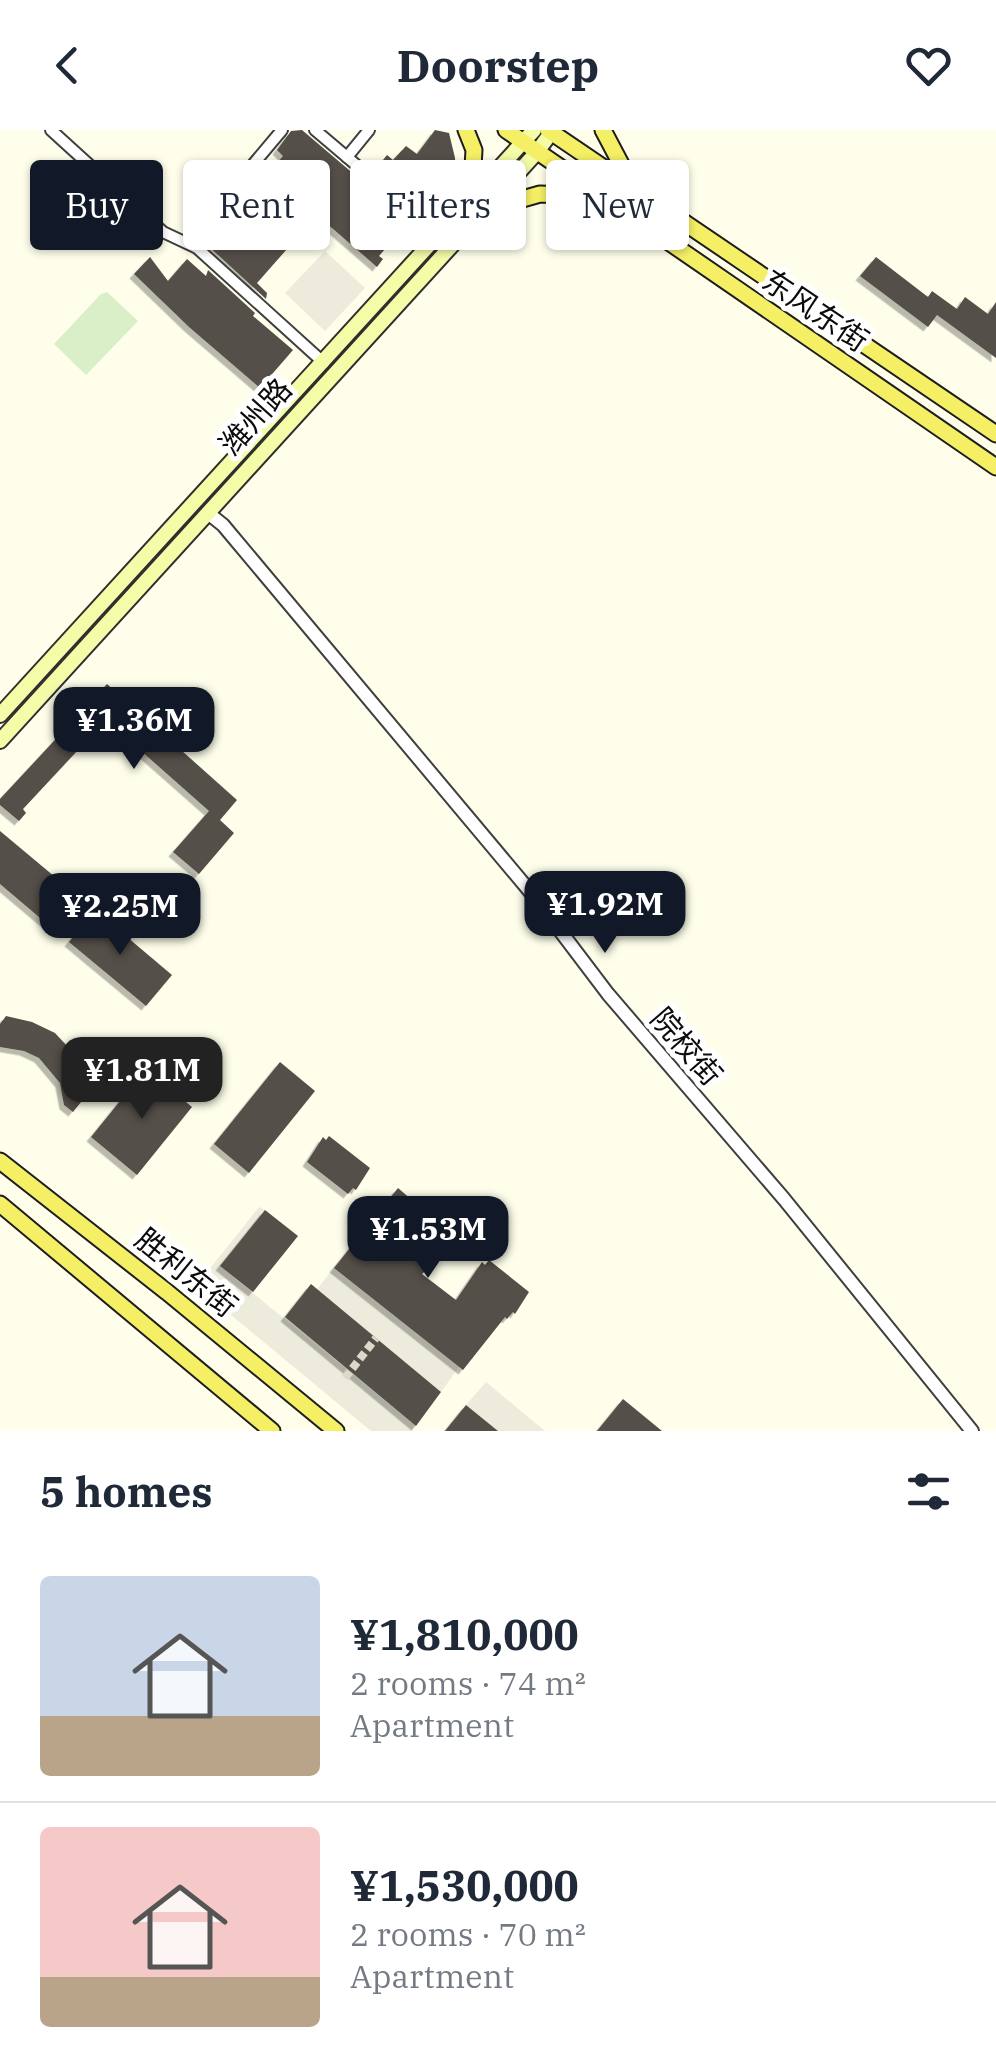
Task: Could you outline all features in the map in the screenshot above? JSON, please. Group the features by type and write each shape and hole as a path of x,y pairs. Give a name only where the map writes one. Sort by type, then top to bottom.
{"main road":[{"path":"466,130 475,160"},
{"name":"东风东街","path":"506,130 528,136 537,152 548,160"},
{"path":"603,130 619,160"},
{"name":"潍州路","path":"526,162 551,131"},
{"name":"东风东街","path":"551,131 593,160"},
{"name":"潍州路","path":"510,160 528,136"},
{"name":"东风东街","path":"689,225 996,434"},
{"name":"潍州路","path":"0,715 427,250"},
{"name":"潍州路","path":"0,741 208,513 438,250"},
{"name":"东风东街","path":"678,250 996,467"},
{"name":"胜利东街","path":"0,1161 336,1431"},
{"path":"0,1204 272,1431"}],"street":[{"path":"52,130 163,232 183,242"},
{"path":"257,160 282,130"},
{"path":"315,130 351,160"},
{"path":"347,157 369,130"},
{"path":"199,250 324,363"},
{"name":"院校街","path":"208,513 223,524 496,850 608,994 784,1199 972,1431"}],"green space":[{"path":"107,292 138,321 86,375 54,344"}],"shaded area":[{"path":"325,251 365,288 325,331 285,293"},
{"path":"259,1207 265,1210 221,1267 416,1426 412,1431 371,1431 196,1286"},
{"path":"334,1268 459,1367 441,1392 317,1289"},
{"path":"486,1382 545,1431 498,1431 466,1405"}],"building":[{"path":"302,130 350,171 350,244 330,226 330,160 280,160 283,156 277,150 291,131"},
{"path":"435,130 449,133 455,160 393,160 406,146 417,154"},
{"path":"213,250 286,250 257,283 267,293 266,299"},
{"path":"357,250 384,250 377,267"},
{"path":"150,257 168,281 187,259 206,276 208,270 293,350 260,388 134,274"},
{"path":"876,257 928,297 932,291 957,309 965,297 988,314 996,302 996,358 937,315 928,327 860,276"},
{"path":"107,684 237,800 220,820 234,833 199,874 173,852 209,811 106,720 23,809 26,813 19,821 0,805 0,799"},
{"path":"0,831 79,897 52,928 0,884"},
{"path":"95,910 172,975 146,1006 69,942"},
{"path":"6,1016 55,1033 83,1063 94,1086 73,1112 64,1105 60,1083 39,1058 0,1047 0,1024"},
{"path":"280,1062 315,1091 249,1173 214,1144"},
{"path":"146,1069 192,1107 137,1175 91,1137"},
{"path":"329,1136 370,1168 356,1190 353,1188 348,1194 307,1162 323,1137 326,1140"},
{"path":"398,1188 457,1239 422,1274 456,1300 482,1262 485,1265 489,1260 529,1292 515,1314 505,1317 463,1370 334,1268"},
{"path":"265,1210 298,1236 253,1292 220,1266"},
{"path":"311,1284 441,1392 416,1426 285,1317"},
{"path":"623,1399 662,1431 597,1431"},
{"path":"466,1405 498,1431 445,1431"}],"tunnel":[{"path":"345,1378 376,1338"}]}
